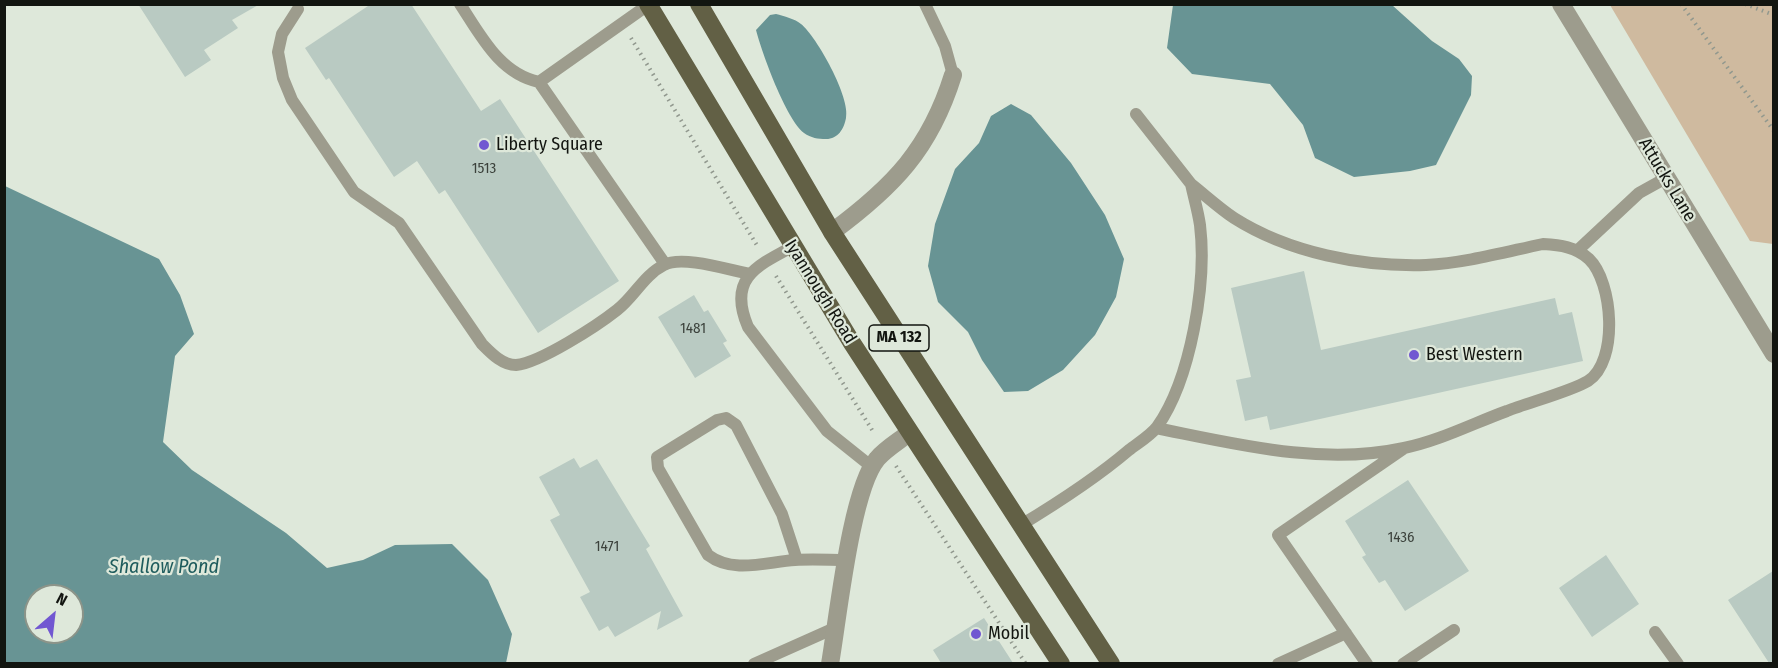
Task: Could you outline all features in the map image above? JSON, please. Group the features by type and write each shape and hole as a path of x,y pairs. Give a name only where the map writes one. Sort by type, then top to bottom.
{"main road":[{"name":"MA 132","path":"699,4 832,232 1111,663"},
{"name":"Iyannough Road","path":"648,5 792,247 909,433 1061,663"}],"street":[{"name":"Attucks Lane","path":"1561,4 1773,354"},
{"path":"832,232 875,200 908,165 935,123 954,75"},
{"path":"830,663 847,560 860,499 872,467 886,451 909,433"}],"lane":[{"path":"460,4 496,57 523,79 539,82 665,264"},
{"path":"925,4 945,46 954,75"},
{"path":"539,82 648,5"},
{"path":"299,6 282,34 278,52 283,78 292,100 354,192 399,223 482,344 497,359 515,365 552,351 618,309 646,279 665,264 685,262 750,274"},
{"path":"1136,114 1191,184 1234,218 1275,239 1307,251 1380,264 1428,265 1543,244 1578,250 1592,261 1599,278 1605,296 1610,330 1608,348 1589,381 1405,448 1342,455 1296,452 1251,447 1156,428"},
{"path":"1578,250 1639,193 1666,178"},
{"path":"1021,525 1090,483 1156,428 1174,396 1186,365 1196,311 1202,255 1200,224 1191,184"},
{"path":"792,247 766,261 750,274 739,294 740,308 748,327 827,431 872,467"},
{"path":"797,560 782,514 736,424 726,418 717,420 657,457 658,468 708,555 719,563 736,566 797,560 847,560"},
{"path":"1367,663 1278,536 1405,448"},
{"path":"754,663 837,627"},
{"path":"1403,663 1454,630"},
{"path":"1655,632 1678,663"},
{"path":"1278,663 1346,633"}],"path":[{"path":"1681,4 1773,131"},
{"path":"1745,4 1773,15"},
{"path":"636,47 862,415"},
{"path":"916,496 1026,663"}],"shaded area":[{"path":"1610,5 1773,5 1773,244 1750,241"}],"water":[{"path":"1173,5 1392,5 1432,41 1459,59 1472,76 1471,95 1436,165 1410,171 1354,177 1315,158 1303,125 1270,84 1192,74 1167,48"},
{"path":"776,14 793,19 808,31 824,54 838,83 846,109 846,118 840,133 830,139 817,138 804,133 782,100 756,30 770,15"},
{"path":"1011,104 1031,115 1071,163 1105,215 1124,259 1116,297 1095,335 1063,370 1028,391 1004,392 982,360 968,332 938,302 928,266 935,224 955,169 979,143 991,116"},
{"name":"Shallow Pond","path":"5,186 159,259 180,295 194,334 175,356 163,442 192,470 286,533 327,568 363,560 395,545 452,544 488,580 512,634 506,663 5,663"}],"building":[{"path":"138,4 260,4 232,20 238,28 204,50 211,60 185,77"},
{"path":"371,4 411,4 481,111 500,99 619,281 538,333 445,190 439,194 417,161 394,177 329,78 326,80 305,48"},
{"name":"Best Western","path":"1304,271 1321,350 1555,298 1559,315 1572,312 1583,361 1270,430 1267,416 1245,421 1236,380 1251,377 1231,288"},
{"path":"694,295 704,312 708,310 727,341 723,343 731,356 695,378 658,317"},
{"path":"574,458 580,468 597,459 650,546 646,549 683,616 657,630 661,611 615,637 608,626 599,631 580,597 590,592 550,520 560,515 539,477"},
{"path":"1408,480 1469,571 1405,611 1385,580 1379,583 1362,557 1366,555 1345,521"},
{"path":"1606,555 1639,604 1592,637 1559,588"},
{"path":"1773,571 1773,663 1769,663 1728,600"},
{"name":"Mobil","path":"984,618 1013,663 941,663 933,650"}],"place":[{"name":"Liberty Square","path":"484,145"},
{"name":"Best Western","path":"1414,355"},
{"name":"Mobil","path":"976,634"}]}
